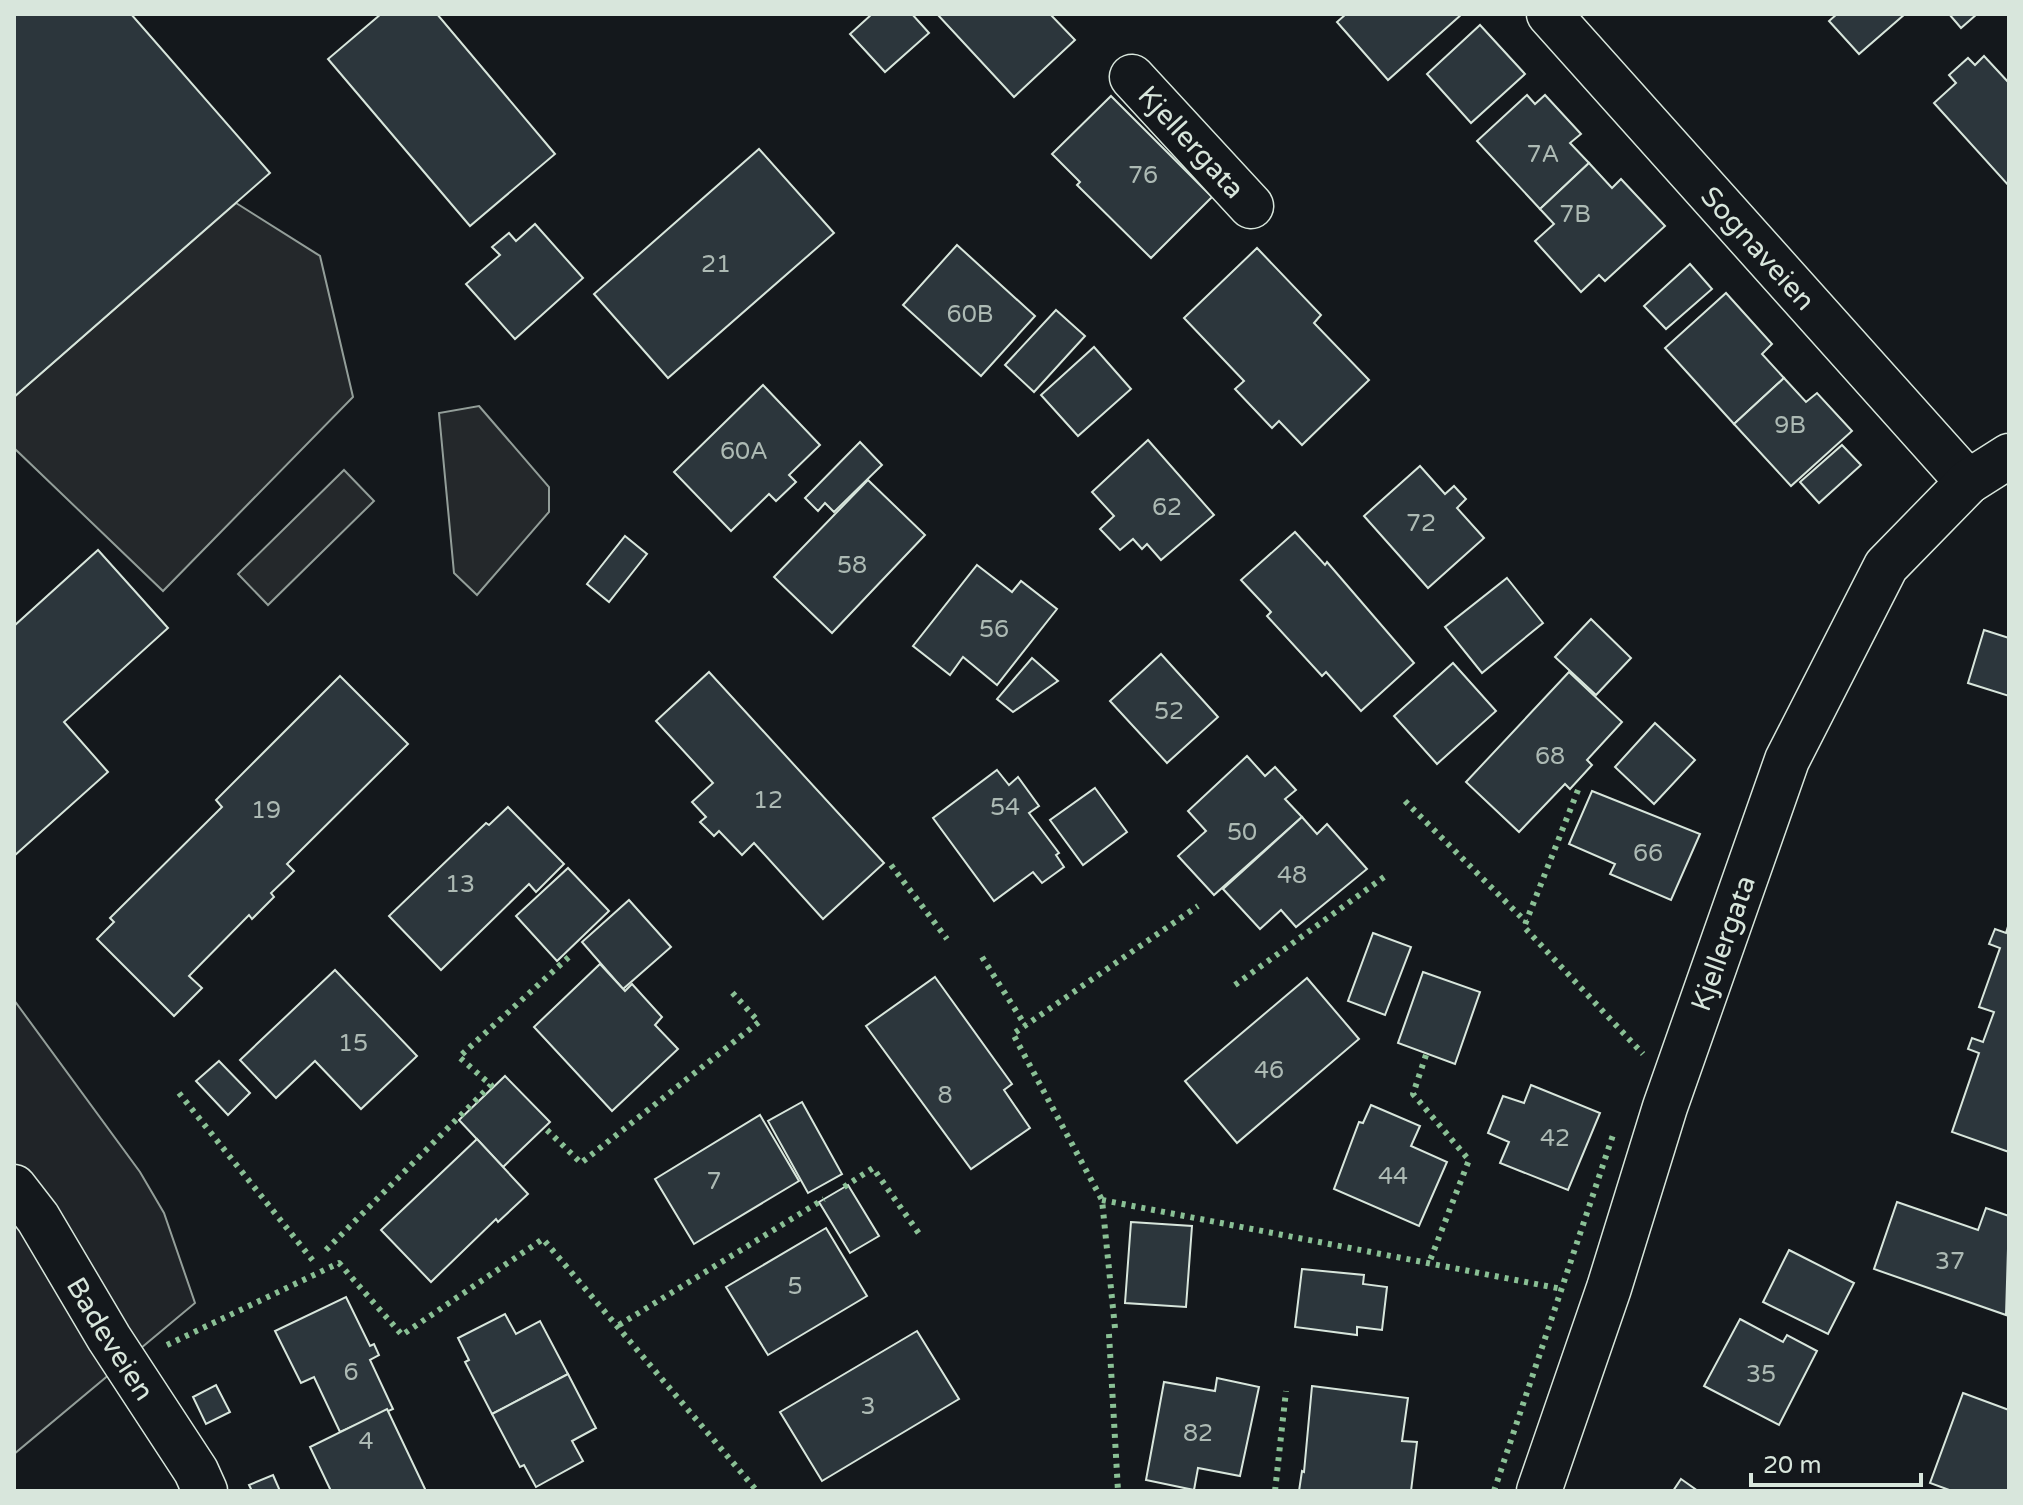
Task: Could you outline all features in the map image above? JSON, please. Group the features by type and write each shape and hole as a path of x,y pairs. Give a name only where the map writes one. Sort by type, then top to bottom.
{"street":[{"name":"Sognaveien","path":"1549,14 1968,482"},
{"name":"Kjellergata","path":"1132,77 1251,206"},
{"name":"Kjellergata","path":"1539,1491 1609,1288 1665,1107 1787,760 1886,566 1968,482 2009,456"},
{"name":"Badeveien","path":"14,1187 38,1218 205,1491"}],"shaded area":[{"path":"236,203 320,256 353,397 163,591 14,448 14,397"},
{"path":"479,406 549,487 549,512 477,595 454,573 439,413"},
{"path":"344,470 374,501 268,605 238,574"},
{"path":"14,1000 140,1172 164,1213 195,1303 14,1454"}],"building":[{"path":"14,14 131,14 270,173 14,397"},
{"path":"381,14 437,14 555,154 470,226 328,59"},
{"path":"872,14 912,14 929,33 885,72 850,34"},
{"path":"937,14 1050,14 1075,40 1014,97"},
{"path":"1346,14 1462,14 1388,80 1337,22"},
{"path":"1837,14 1905,14 1859,54 1829,21"},
{"path":"1949,14 1977,14 1961,28"},
{"path":"1480,25 1525,74 1471,123 1427,74"},
{"path":"1984,56 2009,83 2009,186 1934,103 1956,83 1949,75 1968,58 1975,65"},
{"path":"1527,95 1535,104 1545,95 1581,134 1570,143 1589,163 1540,209 1477,141"},
{"path":"1111,96 1212,197 1151,258 1077,185 1080,182 1052,154"},
{"path":"759,149 834,233 668,378 594,294"},
{"path":"1589,163 1612,188 1621,179 1665,226 1605,281 1599,275 1581,292 1535,241 1554,224 1540,209"},
{"path":"535,224 583,278 515,339 466,284 500,255 492,247 509,233 516,241"},
{"path":"957,245 1035,316 981,376 903,305"},
{"path":"1257,248 1321,315 1314,323 1369,380 1302,445 1279,421 1272,428 1235,389 1244,381 1184,318"},
{"path":"1690,264 1712,289 1666,329 1644,306"},
{"path":"1726,293 1772,344 1762,354 1784,378 1734,424 1665,348"},
{"path":"1056,310 1085,336 1034,392 1005,365"},
{"path":"1094,347 1131,389 1078,436 1041,395"},
{"path":"1784,378 1806,402 1817,393 1852,431 1791,486 1734,424"},
{"path":"763,385 820,445 789,475 796,482 776,501 769,494 731,531 674,472"},
{"path":"1148,440 1214,515 1161,560 1147,544 1142,549 1133,539 1120,550 1100,529 1114,516 1092,492"},
{"path":"860,442 882,465 834,512 825,503 818,511 805,498"},
{"path":"1842,445 1861,465 1819,503 1800,482"},
{"path":"1420,466 1445,494 1454,486 1466,499 1457,508 1484,538 1428,588 1364,516"},
{"path":"868,480 925,535 832,633 774,577"},
{"path":"1295,532 1325,565 1327,562 1414,663 1361,711 1326,672 1322,676 1267,616 1271,612 1241,580"},
{"path":"625,536 647,554 609,602 587,584"},
{"path":"98,550 168,628 64,722 108,772 14,856 14,626"},
{"path":"977,565 1012,592 1021,581 1057,609 997,685 963,657 950,675 913,646"},
{"path":"1507,578 1543,623 1482,673 1445,627"},
{"path":"1591,619 1631,658 1596,695 1555,657"},
{"path":"1984,630 2009,638 2009,696 1968,683"},
{"path":"1161,654 1218,717 1167,763 1110,701"},
{"path":"1032,658 1058,681 1013,712 997,699"},
{"path":"1453,663 1496,711 1437,764 1394,716"},
{"path":"709,672 884,863 823,919 754,843 742,855 719,831 714,836 700,822 706,817 692,802 713,783 656,721"},
{"path":"1569,672 1622,722 1587,760 1592,765 1570,789 1565,784 1519,832 1466,782"},
{"path":"340,676 408,744 287,864 294,871 271,893 274,897 252,919 249,915 189,976 202,988 174,1016 97,939 114,922 110,918 222,807 216,800"},
{"path":"1655,723 1695,760 1654,804 1615,767"},
{"path":"1247,756 1265,776 1275,767 1296,790 1285,799 1302,817 1214,895 1178,856 1206,831 1188,811"},
{"path":"997,770 1009,785 1018,777 1039,806 1029,813 1059,853 1056,855 1064,867 1042,883 1033,872 994,901 933,818"},
{"path":"1095,788 1127,832 1083,865 1050,820"},
{"path":"1592,791 1700,834 1671,900 1610,874 1615,864 1569,844"},
{"path":"508,807 564,864 536,892 529,884 441,970 389,916 486,823 489,825"},
{"path":"1302,817 1317,834 1327,824 1367,869 1296,927 1281,910 1260,929 1223,889"},
{"path":"568,868 609,911 557,961 516,916"},
{"path":"629,900 671,947 623,989 582,942"},
{"path":"2009,923 2009,1152 1952,1132 1979,1053 1968,1049 1972,1038 1983,1042 1994,1012 1979,1007 2000,948 1989,944 1995,929 2006,933"},
{"path":"1373,933 1411,947 1385,1015 1348,1001"},
{"path":"600,964 625,991 632,984 662,1017 655,1025 678,1049 612,1111 534,1027"},
{"path":"335,970 417,1056 361,1109 315,1061 276,1098 240,1060"},
{"path":"1423,972 1480,992 1455,1064 1398,1043"},
{"path":"935,977 1012,1084 1004,1090 1030,1128 971,1169 866,1026"},
{"path":"1307,978 1359,1039 1237,1143 1185,1081"},
{"path":"219,1061 250,1093 228,1115 196,1081"},
{"path":"505,1076 550,1122 503,1167 459,1120"},
{"path":"1531,1085 1600,1113 1568,1190 1500,1163 1509,1142 1488,1133 1503,1096 1524,1103"},
{"path":"802,1102 842,1174 808,1193 768,1121"},
{"path":"1371,1105 1420,1126 1411,1146 1447,1162 1419,1226 1334,1189 1359,1122 1363,1123"},
{"path":"760,1115 799,1181 694,1244 655,1179"},
{"path":"477,1139 528,1194 498,1222 496,1219 431,1282 381,1230"},
{"path":"848,1185 879,1236 850,1253 819,1202"},
{"path":"1897,1202 1978,1230 1986,1208 2009,1216 2006,1315 1874,1269"},
{"path":"1131,1222 1192,1226 1186,1307 1125,1303"},
{"path":"826,1228 867,1296 768,1355 726,1287"},
{"path":"1789,1250 1854,1283 1828,1334 1763,1302"},
{"path":"1302,1269 1364,1275 1363,1284 1387,1287 1382,1330 1357,1327 1357,1335 1295,1327"},
{"path":"346,1297 370,1346 374,1344 379,1355 370,1360 393,1409 340,1432 314,1377 301,1383 275,1331"},
{"path":"505,1314 516,1334 540,1321 568,1374 492,1414 465,1362 469,1360 458,1338"},
{"path":"1740,1319 1783,1342 1787,1335 1817,1351 1779,1425 1704,1386"},
{"path":"917,1331 959,1399 822,1481 780,1412"},
{"path":"568,1374 596,1428 572,1441 583,1461 536,1487 524,1465 520,1467 492,1414"},
{"path":"1217,1378 1259,1387 1240,1476 1198,1468 1194,1490 1146,1480 1164,1382 1215,1391"},
{"path":"216,1385 230,1412 206,1424 193,1397"},
{"path":"1312,1386 1408,1398 1402,1441 1417,1442 1411,1491 1299,1491 1304,1472"},
{"path":"1963,1393 2009,1410 2009,1491 1952,1491 1930,1483"},
{"path":"387,1409 426,1491 331,1491 310,1447"},
{"path":"273,1475 280,1491 252,1491 249,1485"},
{"path":"1681,1479 1698,1491 1673,1491"}],"hedge":[{"path":"1578,790 1524,927 1643,1054"},
{"path":"1405,801 1526,922"},
{"path":"891,865 947,939"},
{"path":"1235,985 1384,877"},
{"path":"1115,1328 1102,1200 1013,1034 1198,906"},
{"path":"326,1250 491,1085 459,1057 571,955"},
{"path":"982,957 1025,1025"},
{"path":"547,1130 581,1163 759,1022 729,989"},
{"path":"1426,1055 1413,1094 1469,1160 1429,1263"},
{"path":"179,1093 314,1262"},
{"path":"1494,1491 1614,1132"},
{"path":"844,1187 873,1168 920,1235"},
{"path":"619,1325 824,1199"},
{"path":"1102,1200 1562,1289"},
{"path":"167,1345 339,1263 402,1335 543,1239 757,1491"},
{"path":"1109,1334 1118,1491"},
{"path":"1275,1491 1286,1391"}]}
